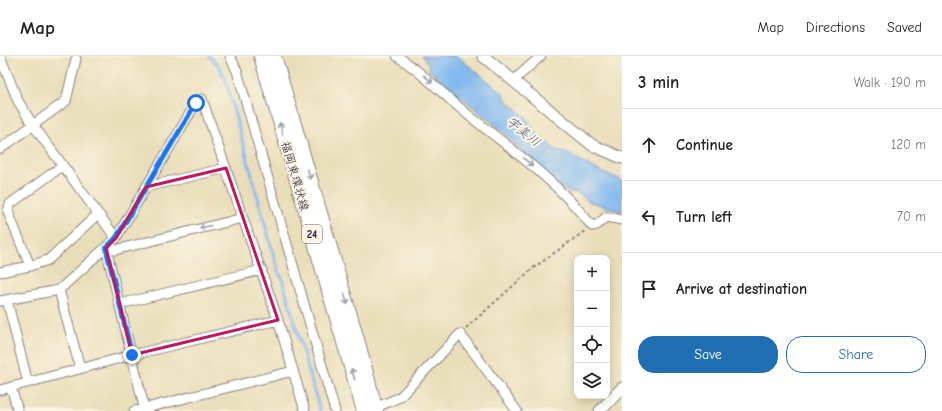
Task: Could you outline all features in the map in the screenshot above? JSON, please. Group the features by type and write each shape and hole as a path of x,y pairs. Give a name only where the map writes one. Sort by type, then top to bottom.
{"main road":[{"name":"福岡東環状線","path":"261,56 372,410"},
{"name":"福岡東環状線","path":"274,56 356,335 372,410"}],"street":[{"path":"0,56 18,101 33,125 116,238"},
{"path":"230,56 237,71 334,411"},
{"path":"397,56 413,66 467,114 542,173 592,226 606,217 622,220"},
{"path":"483,56 592,145 622,158"},
{"path":"513,81 540,56"},
{"path":"0,150 66,101 76,59"},
{"path":"28,383 4,300 59,290 116,238 196,103 202,99 262,270 305,411"},
{"path":"30,266 8,212 10,204 62,166"},
{"path":"146,187 226,168"},
{"path":"0,272 30,266 48,260 98,214"},
{"path":"106,248 115,250 243,218"},
{"path":"106,248 145,410"},
{"path":"120,304 262,270"},
{"path":"59,290 80,368"},
{"path":"0,390 80,368 278,320"},
{"path":"372,410 400,396 460,334 518,411"},
{"path":"134,411 145,410 293,371"},
{"path":"12,387 18,411"},
{"path":"600,411 622,388"}],"path":[{"path":"460,334 478,316 532,269 592,226"}],"highlighted area":[{"path":"226,168 278,320 132,355 106,248 116,238 146,187"}],"water":[{"name":"宇美川","path":"422,56 457,56 504,94 506,100 525,116 536,132 554,149 571,155 603,173 622,180 622,212 588,201 578,193 568,192 560,187 511,141 507,135 434,75 428,68 429,65"}],"waterway":[{"path":"209,56 218,65 225,78 278,271 282,278 320,411"}],"route":[{"path":"132,355 106,248 116,238 196,103"}]}
